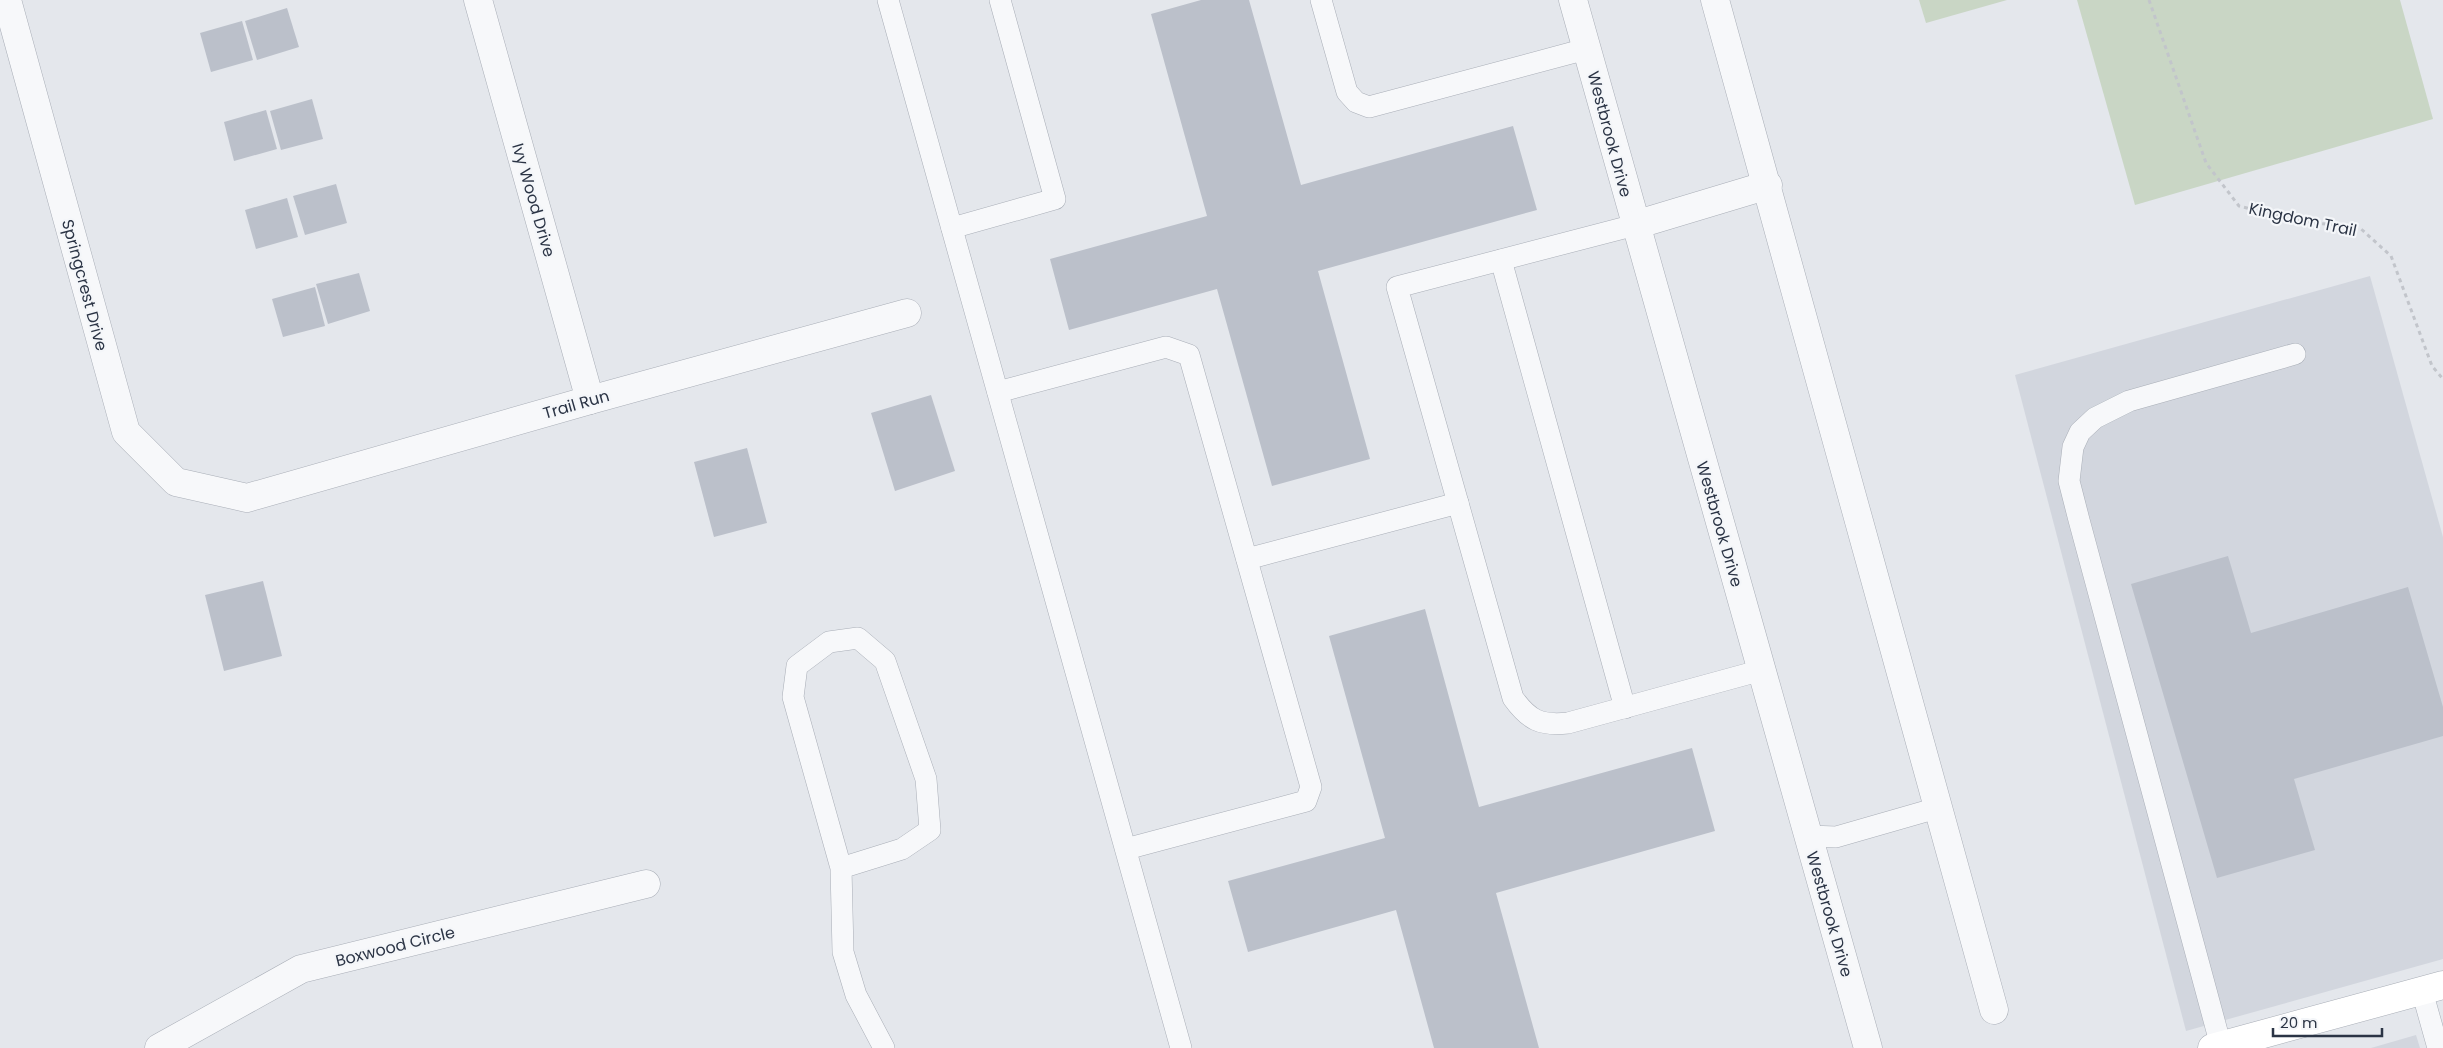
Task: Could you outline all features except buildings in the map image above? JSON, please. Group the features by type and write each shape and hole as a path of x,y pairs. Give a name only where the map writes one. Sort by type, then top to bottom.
{"main road":[{"path":"2216,1047 2432,988"}],"street":[{"name":"Springcrest Drive","path":"7,0 126,432 176,482 247,498"},
{"name":"Ivy Wood Drive","path":"478,0 590,400"},
{"name":"Westbrook Drive","path":"1573,0 1868,1048"},
{"path":"1715,0 1768,185 1937,808 1994,1010"},
{"path":"1635,225 1768,185"},
{"name":"Trail Run","path":"247,498 590,400 907,314"},
{"name":"Boxwood Circle","path":"159,1048 301,969 646,884"}],"lane":[{"path":"888,0 1181,1048"},
{"path":"952,228 1055,199 1000,0"},
{"path":"1321,0 1347,92 1356,102 1369,107 1586,49"},
{"path":"1635,225 1397,287 1512,698 1525,715 1539,722 1568,723 1762,670"},
{"path":"1501,260 1625,708"},
{"path":"998,392 1166,347 1189,356 1311,787 1306,801 1126,849"},
{"path":"2216,1047 2069,481 2070,463 2073,447 2080,432 2095,418 2129,401 2295,354"},
{"path":"1247,560 1458,503"},
{"path":"841,868 902,849 930,830 926,780 885,661 858,638 829,642 797,666 793,697 841,868 840,899 843,952 856,995 884,1048"},
{"path":"1809,836 1836,837 1937,808"},
{"path":"2432,988 2438,1048"}],"path":[{"name":"Kingdom Trail","path":"2149,0 2206,163 2239,206 2300,221 2360,228 2390,256 2432,366 2443,379"}],"shaded area":[{"path":"2370,276 2443,537 2443,959 2186,1031 2015,375"},
{"path":"2416,1035 2420,1048 2371,1048"}],"green space":[{"path":"1919,0 2007,0 1926,23"},
{"path":"2077,0 2400,0 2433,119 2135,205"}]}
